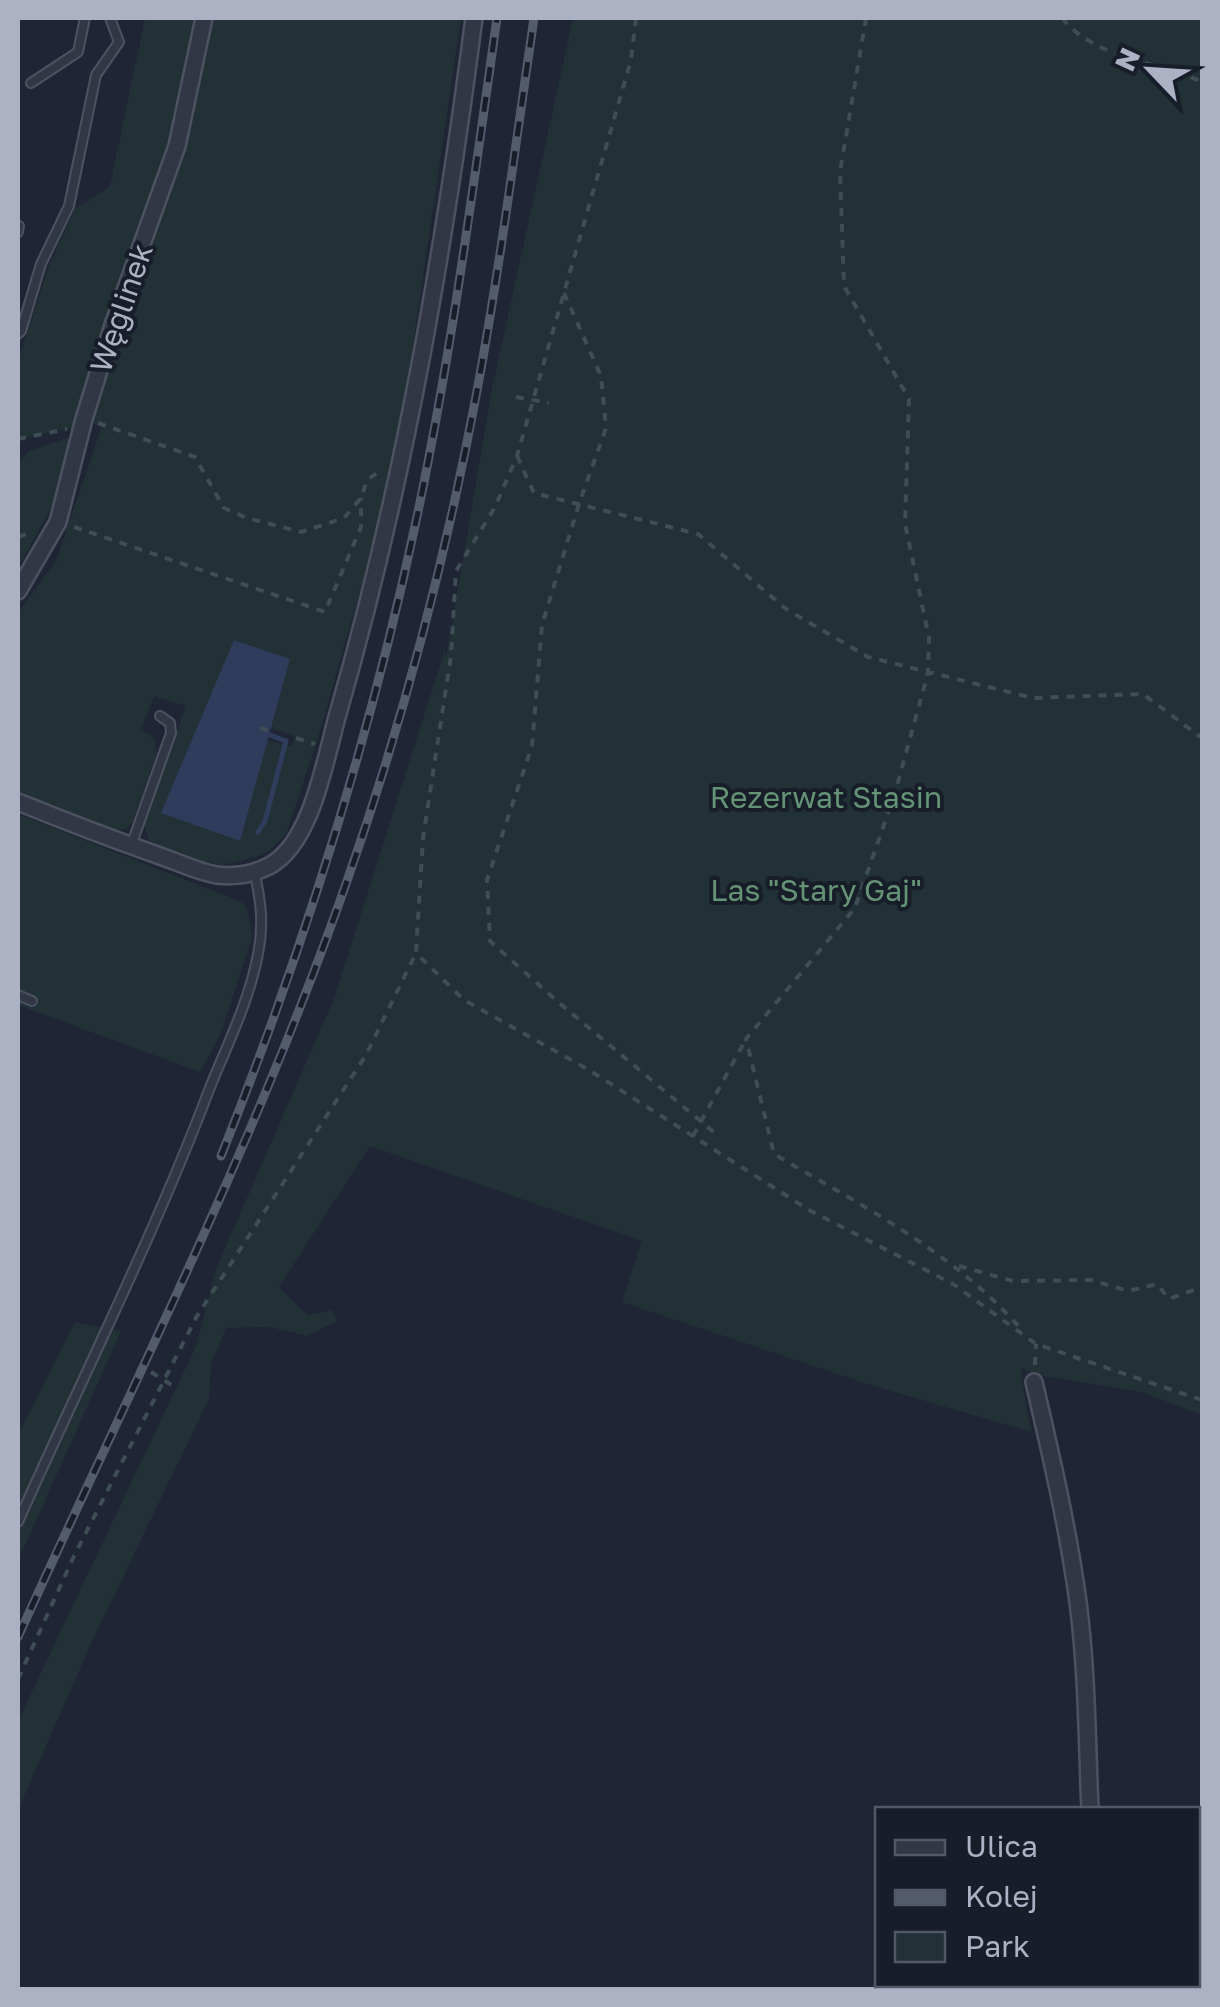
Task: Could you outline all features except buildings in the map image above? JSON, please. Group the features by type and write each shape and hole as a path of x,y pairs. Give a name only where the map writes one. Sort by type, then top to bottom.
{"street":[{"name":"Węglinek","path":"18,591 58,522 113,324 176,146 204,18"},
{"path":"18,802 215,874 254,872 278,860 300,832 308,816 360,632 400,472 474,18"},
{"path":"1034,1382 1078,1603 1088,1719 1090,1807"}],"lane":[{"path":"31,82 78,52 85,18"},
{"path":"18,334 41,264 69,206 96,75 119,42 110,18"},
{"path":"130,846 172,732 170,723 160,716"},
{"path":"18,1522 152,1232 238,1020 252,981 262,925 254,872"},
{"path":"18,995 32,1001"}],"path":[{"path":"18,1679 74,1556 196,1316 366,1055 416,953 424,838 451,656 456,571 496,506 517,456 631,60 636,18"},
{"path":"692,1136 746,1039 855,908 895,793 928,673 929,638 905,524 908,399 844,286 840,172 866,18"},
{"path":"1062,18 1083,38 1202,82"},
{"path":"564,293 601,376 606,428 542,625 532,746 486,880 490,941 716,1134"},
{"path":"516,397 549,403"},
{"path":"18,440 83,422 196,457 224,508 276,528 301,532 335,522 351,512 376,472 400,472"},
{"path":"517,456 534,493 698,534 786,610 868,657 1033,698 1143,694 1202,738"},
{"path":"18,537 58,522 325,612 361,527 361,498"},
{"path":"260,728 270,732"},
{"path":"296,738 316,744"},
{"path":"416,953 464,1000 589,1070 809,1210 952,1284 1036,1344 1202,1400"},
{"path":"746,1039 774,1154 932,1247 997,1302 1027,1336"},
{"path":"954,1265 1013,1280 1090,1280 1128,1291 1157,1284 1169,1299 1202,1287"},
{"path":"1034,1382 1036,1344"},
{"path":"150,1372 178,1389"}],"green space":[{"path":"145,18 461,18 402,420 377,532 286,834 270,850 223,865 149,841 144,825 186,706 154,696 141,729 153,737 157,753 133,821 126,829 97,826 18,791 18,612 56,561 102,426 84,419 82,426 18,439 18,360 49,266 75,209 110,186","holes":["234,640 290,659 271,729 295,736 292,747 268,740"]},
{"name":"Rezerwat Stasin","path":"573,18 1202,18 1202,1415 1142,1392 1043,1376 1020,1368 1031,1432 871,1385 622,1302 642,1241 370,1146 279,1287 308,1315 332,1310 337,1321 307,1336 269,1327 226,1328 211,1364 209,1399 94,1637 18,1810 18,1721 196,1346 216,1269 335,996 445,649 446,658 492,389"},
{"path":"76,435 51,508 18,568 18,464 29,451"},
{"path":"18,814 240,901 247,908 252,938 220,1036 200,1072 18,1005"},
{"path":"75,1322 121,1331 18,1561 18,1435"}],"water":[{"path":"234,640 290,659 240,841 161,813"}],"waterway":[{"path":"270,735 286,741"},
{"path":"258,832 265,821 286,741"}],"railway":[{"path":"221,1156 332,845 397,607 450,336 497,18"},
{"path":"18,1637 274,1073 312,978 387,761 437,577 465,453 493,298 534,18"}],"park label":[{"name":"Las \"Stary Gaj\"","path":"816,890"}]}
